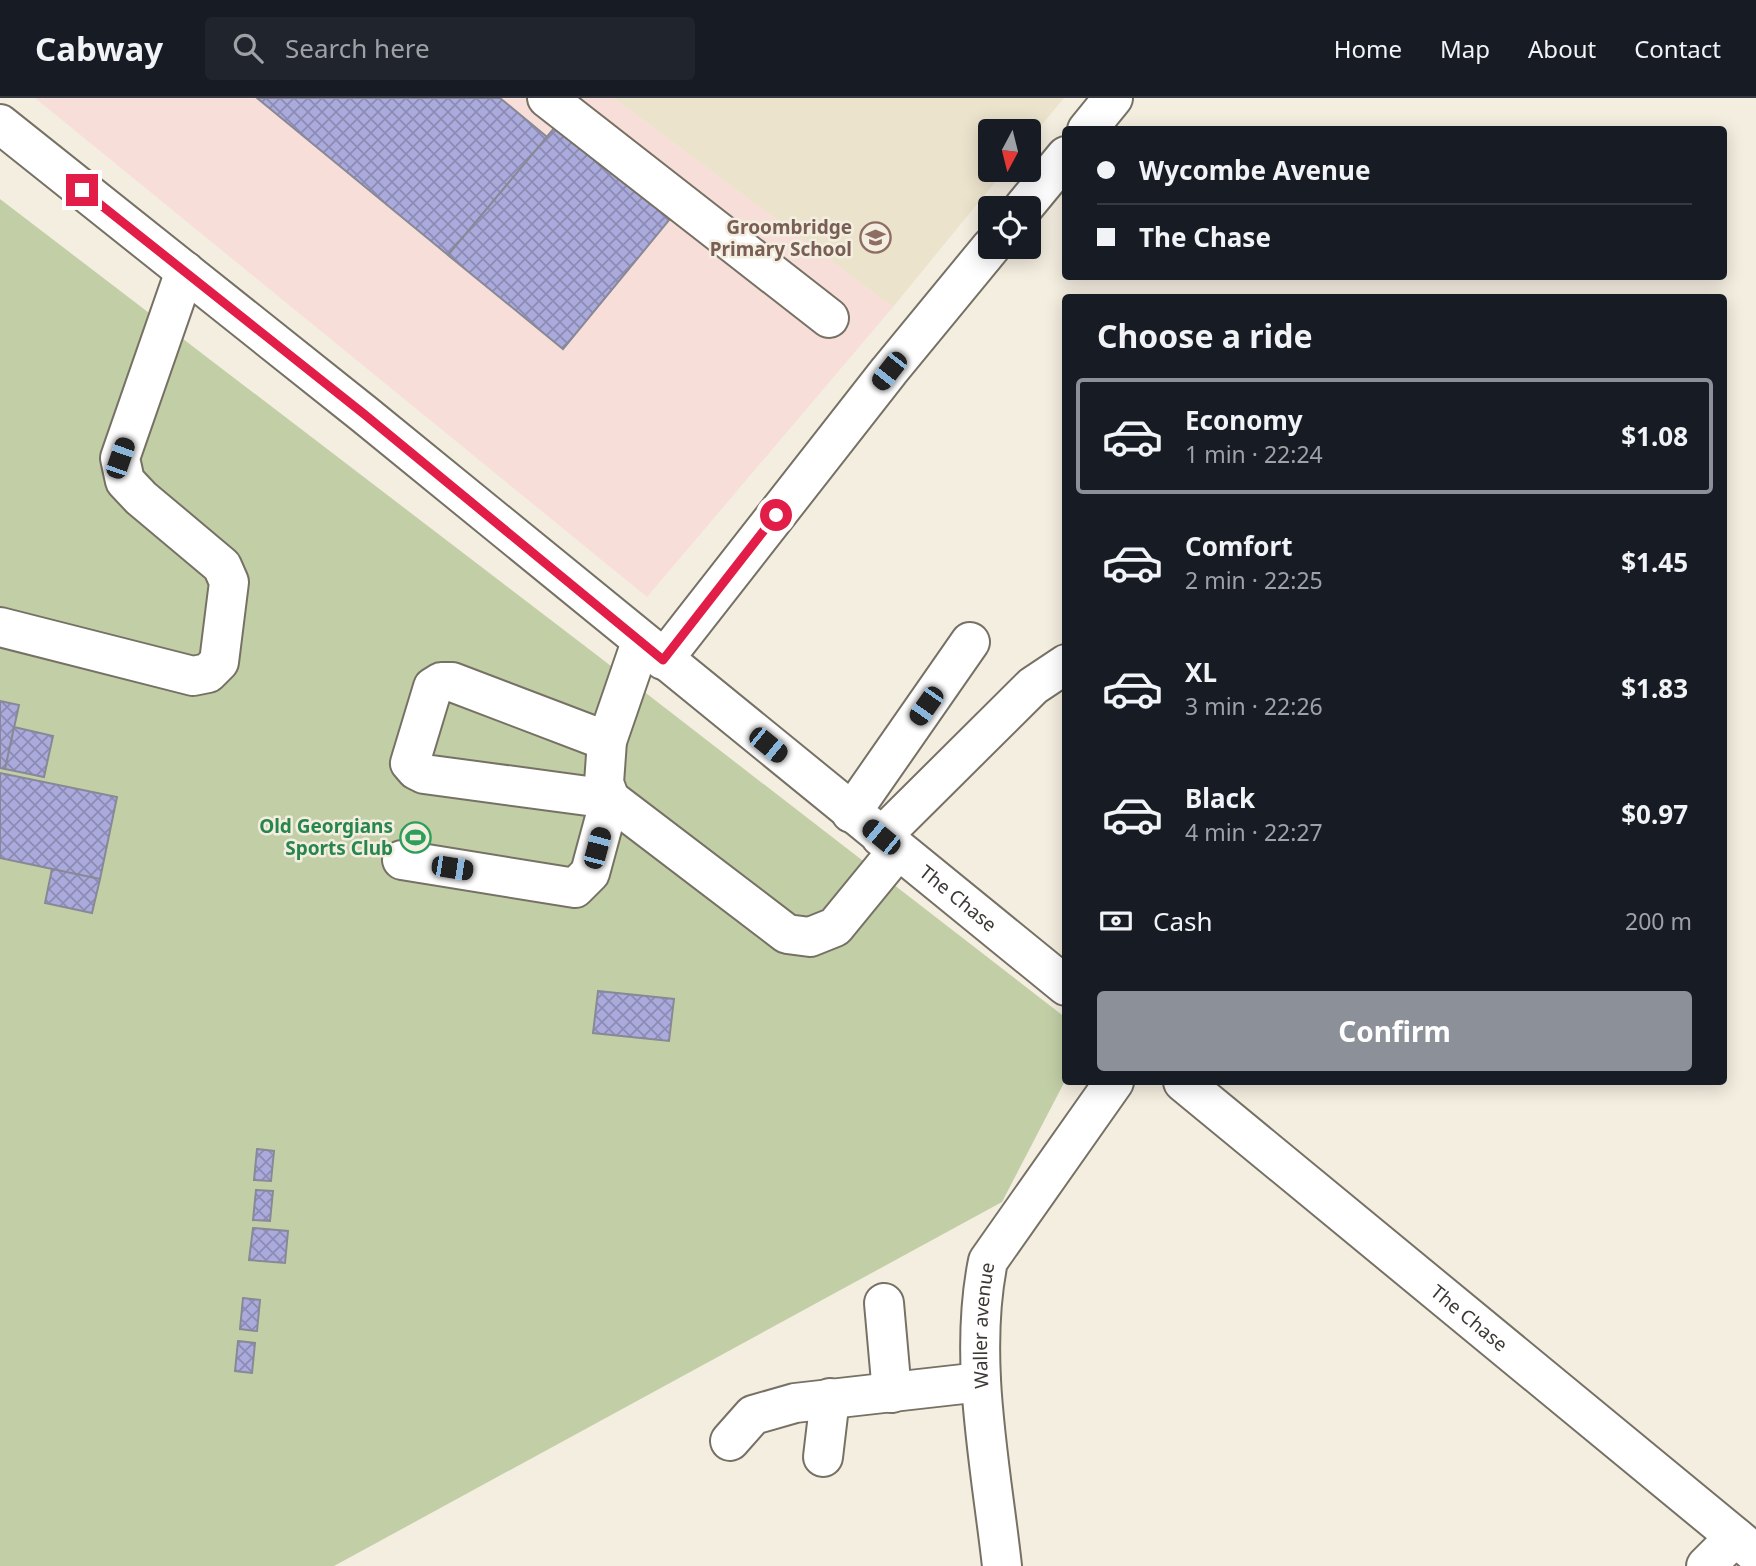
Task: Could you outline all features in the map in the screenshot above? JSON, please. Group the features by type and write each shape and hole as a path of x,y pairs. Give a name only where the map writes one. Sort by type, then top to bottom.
{"street":[{"path":"547,98 829,318"},
{"path":"1090,126 1113,98"},
{"name":"The Chase","path":"0,124 364,414 1062,983"},
{"path":"1033,196 1062,161"},
{"path":"402,860 575,888 590,873 610,799 604,783 607,741 652,651 981,259"},
{"path":"0,626 193,676 208,673 219,662 229,582 222,566 141,498 125,481 120,458 185,271"},
{"path":"852,813 970,642"},
{"path":"607,741 452,682 440,682 433,687 410,763 416,771 424,774 610,799 787,934 810,937 835,927 890,843 1033,686 1062,667"},
{"name":"Waller avenue","path":"1002,1566 981,1382 981,1312 988,1261 1112,1085"},
{"name":"The Chase","path":"1187,1085 1745,1545"},
{"path":"884,1303 892,1393"},
{"path":"730,1441 754,1415 796,1403 981,1382"},
{"path":"823,1457 830,1398"},
{"path":"1706,1566 1745,1545"}],"shaded area":[{"path":"35,98 614,98 893,307 647,597"},
{"name":"Groombridge Primary School","path":"614,98 1064,98 1041,126 1041,119 978,119 978,182 995,182 984,196 978,196 978,203 893,307"}],"green space":[{"name":"Old Georgians Sports Club","path":"0,199 1062,1015 1063,1085 1002,1202 334,1566 0,1566"}],"building":[{"path":"257,98 500,98 547,137 448,255"},
{"path":"566,114 679,208 563,349 448,255"},
{"path":"0,701 19,705 5,769 0,768"},
{"path":"14,727 53,736 44,777 5,769"},
{"path":"0,773 117,797 100,879 0,858"},
{"path":"52,869 100,879 92,913 45,903"},
{"path":"598,991 674,999 669,1041 593,1033"},
{"path":"257,1149 274,1151 271,1181 254,1180"},
{"path":"256,1190 273,1191 270,1221 253,1220"},
{"path":"253,1228 288,1231 285,1263 249,1260"},
{"path":"243,1298 260,1300 257,1331 240,1329"},
{"path":"238,1341 255,1343 252,1373 235,1371"}],"place":[{"name":"Groombridge Primary School","path":"875,238"},
{"name":"Old Georgians Sports Club","path":"416,837"}],"route":[{"path":"82,190 364,414 663,660 776,515"}]}
